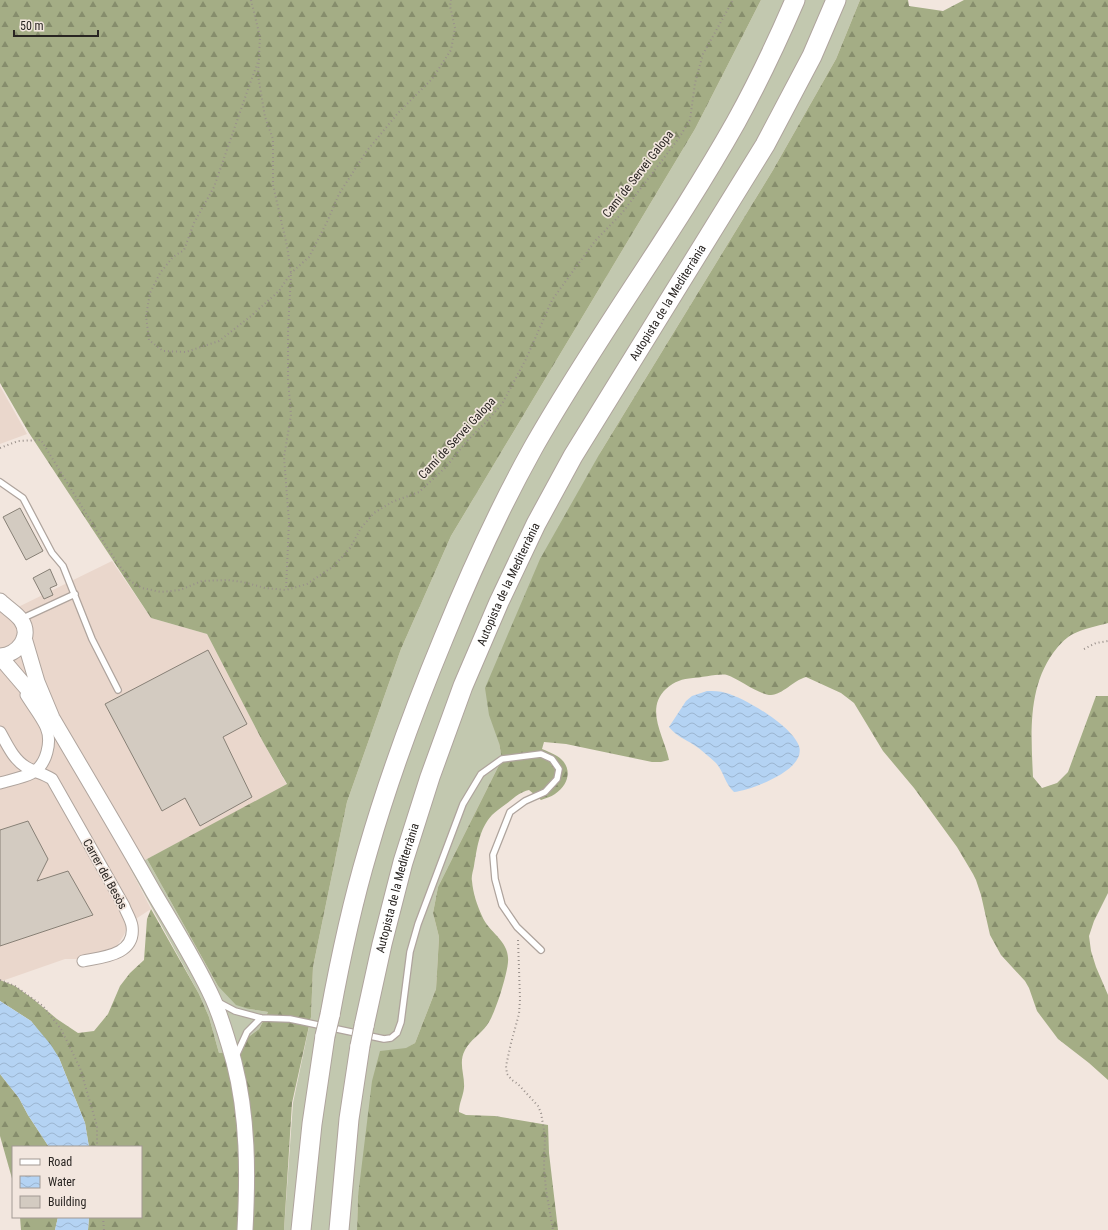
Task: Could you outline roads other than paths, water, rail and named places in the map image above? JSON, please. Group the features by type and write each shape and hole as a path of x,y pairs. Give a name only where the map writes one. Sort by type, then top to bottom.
{"highway":[{"path":"301,1230 320,1062 347,933 368,850 419,696 462,592 499,512 534,448 576,378 670,232 736,122 772,52 795,0"},
{"name":"Autopista de la Mediterrània","path":"339,1230 349,1119 360,1046 382,944 402,862 430,776 463,686 499,602 536,524 573,456 765,145 812,56 836,0"}],"main road":[{"path":"8,610 24,631 24,638 35,676 52,718 173,926 212,998 234,1062 239,1084 246,1139 247,1182 245,1230"},
{"path":"24,638 22,644 17,650 0,657 52,718"}],"street":[{"path":"0,783 35,771 42,766 46,756 49,740 46,727 26,696 17,676"},
{"name":"Carrer del Besòs","path":"0,732 14,756 25,766 52,778 124,906 132,925 132,937 125,949 113,955 83,961"}],"lane":[{"path":"0,482 22,498 52,553 63,566 92,639 118,690"},
{"path":"8,610 75,594"},
{"path":"212,998 235,1011 261,1018 290,1019 384,1039 392,1038 397,1033 402,1022 410,952 418,924 463,804 481,774 502,759 541,754 552,759 559,769 556,779 545,792 525,801 510,812 493,854 495,879 502,905 517,927 541,950"},
{"path":"234,1062 247,1032 261,1018"}],"water":[{"path":"707,691 721,692 734,696 756,707 778,722 795,738 799,746 799,755 795,763 786,771 764,783 734,792 716,763 700,749 678,735 669,727 686,701 692,696"},
{"path":"0,1001 31,1021 51,1045 59,1058 85,1123 89,1146 48,1146 19,1098 0,1074"},
{"path":"58,1218 89,1218 88,1230 55,1230"}]}
